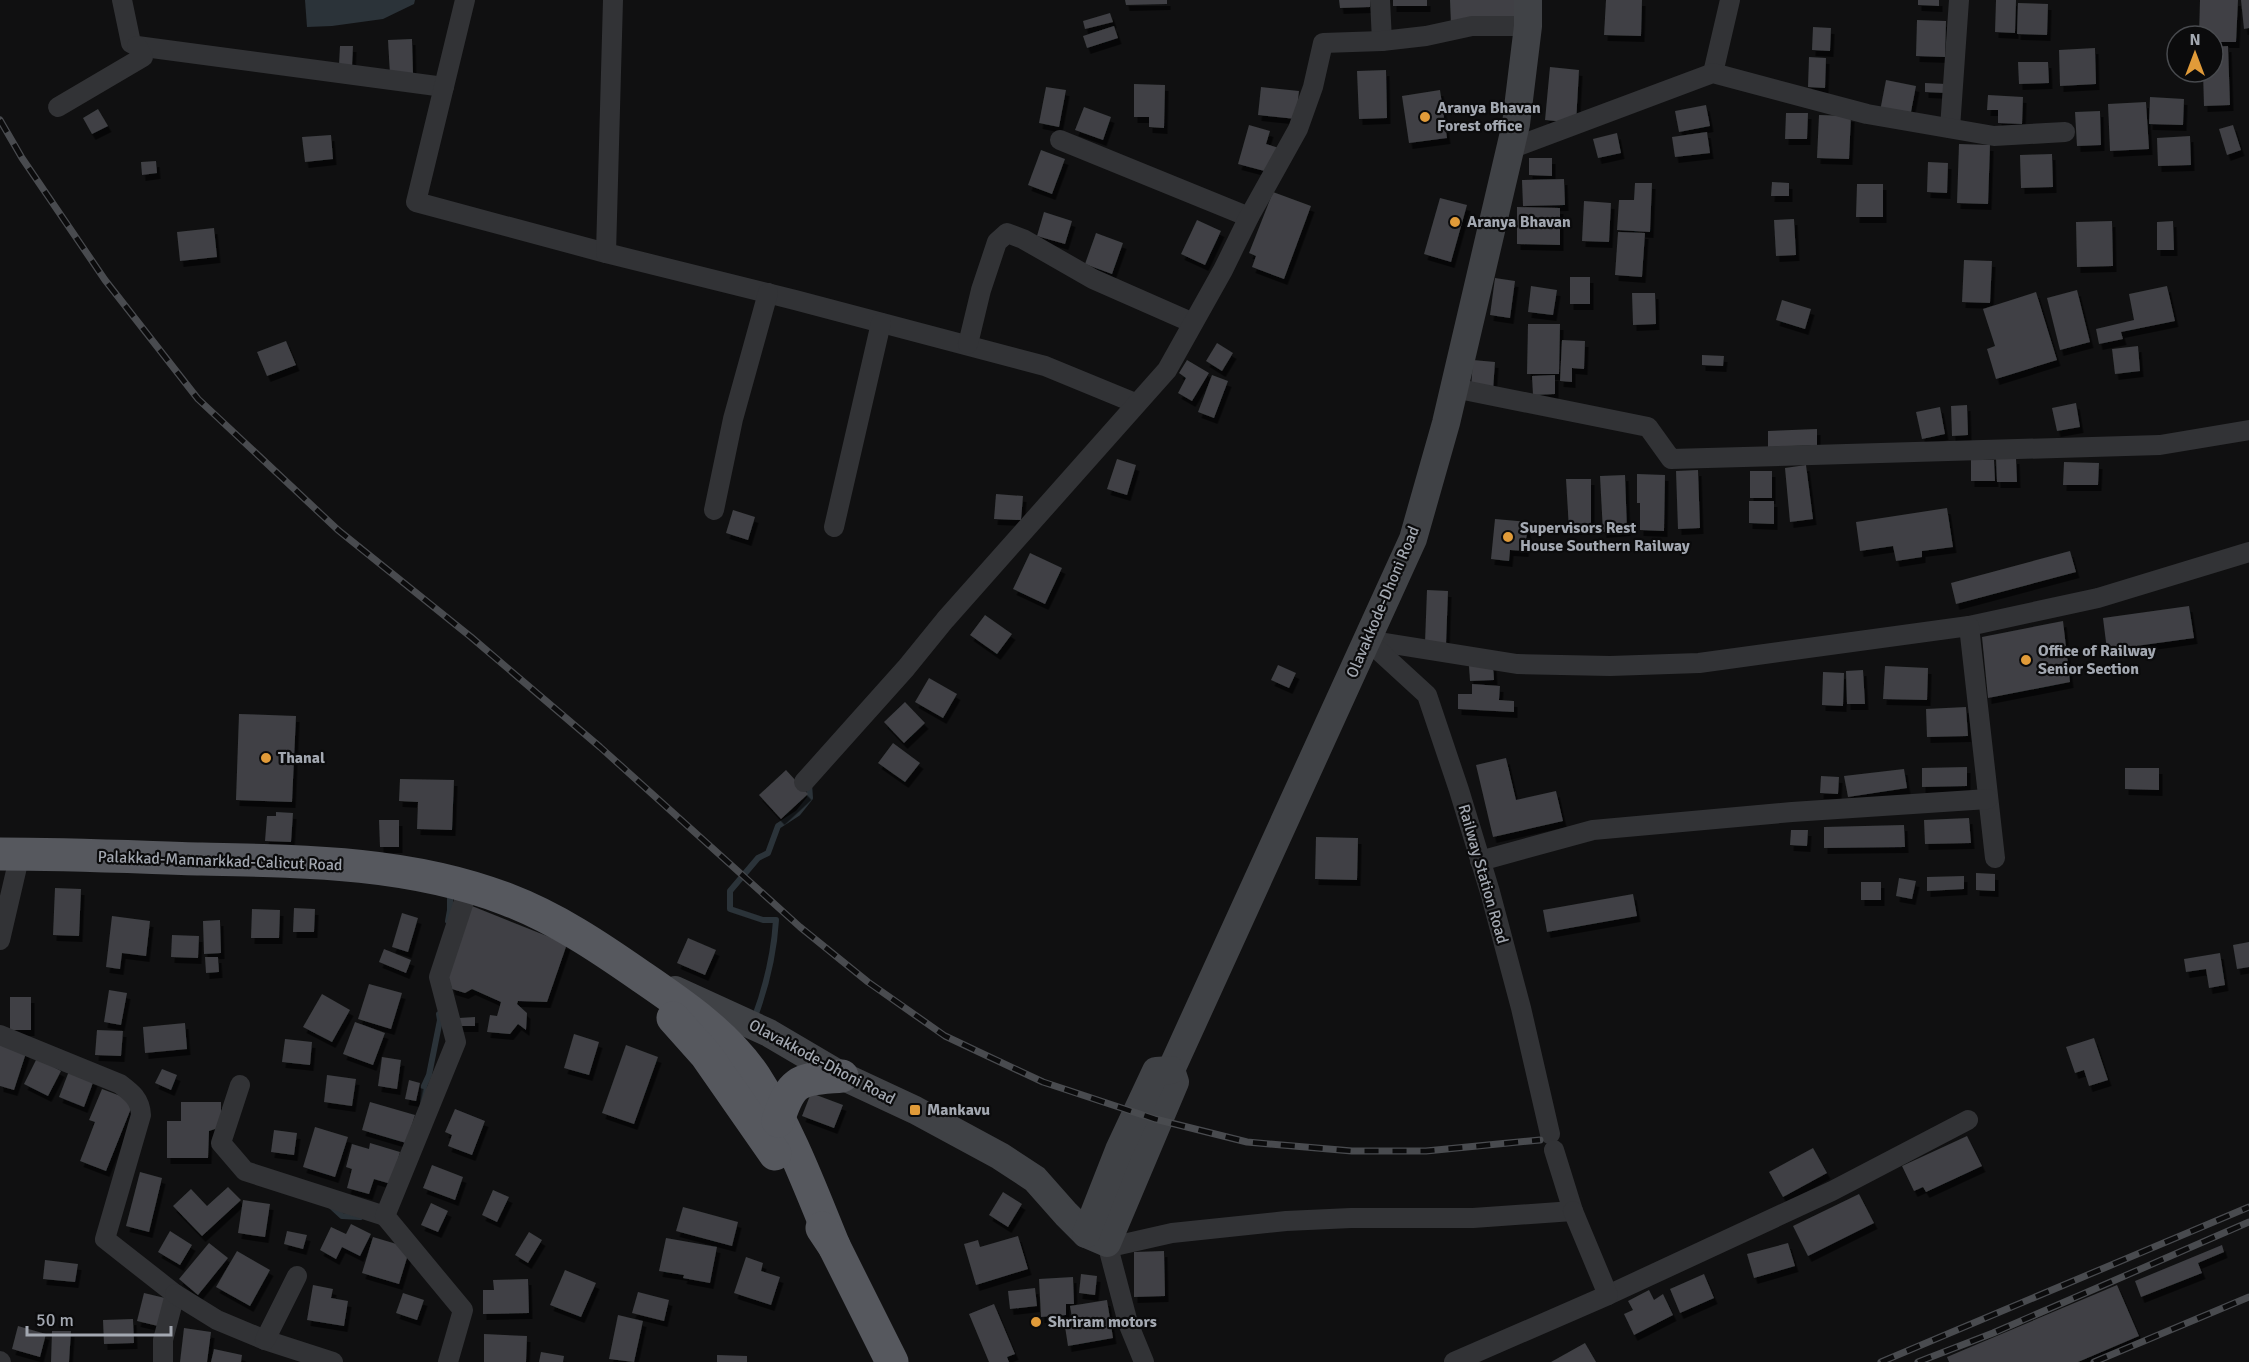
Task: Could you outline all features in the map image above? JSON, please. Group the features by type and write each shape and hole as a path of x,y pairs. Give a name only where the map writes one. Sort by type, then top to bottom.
{"highway":[{"name":"Palakkad-Mannarkkad-Calicut Road","path":"10,854 314,862 420,875 469,886 508,900 564,926 676,1000 725,1040 754,1077 800,1165 834,1246 892,1362"},
{"name":"Palakkad-Mannarkkad-Calicut Road","path":"633,971 706,1055 770,1146 834,1246"},
{"path":"778,1121 783,1104 792,1088 808,1080 842,1076"}],"main road":[{"name":"Olavakkode-Dhoni Road","path":"633,971 769,1033 842,1076 915,1110 1000,1156 1035,1179 1066,1214 1097,1238 1175,1082 1171,1070 1413,539 1454,388 1516,124 1528,13"}],"street":[{"path":"122,0 131,43 137,45 444,87"},
{"path":"465,0 416,202 606,253 968,344 1045,366 1135,403"},
{"path":"606,253 613,0"},
{"path":"1380,0 1382,41"},
{"path":"1713,74 1730,0"},
{"path":"1950,128 1959,0"},
{"path":"804,782 906,668 945,620 1135,403 1167,370 1298,129 1313,87 1323,43 1382,41 1426,36 1528,13"},
{"path":"58,107 142,57 137,45"},
{"path":"1510,149 1713,74 1868,114 1994,136 2065,132"},
{"path":"1060,140 1249,217"},
{"path":"968,344 981,290 997,242 1007,233 1023,239 1093,279 1193,323"},
{"path":"714,510 733,419 768,293"},
{"path":"834,527 881,323"},
{"path":"1454,388 1648,428 1671,459 2160,445 2249,430"},
{"path":"1367,640 1517,664 1610,666 1699,663 1969,626 2098,598 2249,552"},
{"path":"1969,626 1995,858"},
{"name":"Railway Station Road","path":"1367,640 1427,695 1480,861 1518,997 1552,1142 1573,1211 1608,1295"},
{"path":"1480,861 1593,830 1792,812 1988,799"},
{"path":"0,940 10,854"},
{"path":"385,1216 456,1042 439,977 469,886"},
{"path":"0,1035 120,1084 134,1094 140,1103 141,1115 105,1239 175,1294 217,1320 265,1340 333,1362"},
{"path":"240,1085 221,1143 245,1171 385,1216 463,1310 448,1362"},
{"path":"1454,1362 1608,1295 1832,1191 1968,1120"},
{"path":"1097,1238 1119,1245 1173,1233 1286,1221 1473,1218 1573,1211"},
{"path":"1097,1238 1144,1362"},
{"path":"265,1340 297,1276"},
{"path":"163,1362 163,1340 175,1294"}],"shaded area":[{"path":"305,0 415,0 414,4 383,19 307,27"}],"building":[{"path":"1125,0 1167,0 1167,4 1126,5"},
{"path":"1339,0 1370,0 1370,7 1340,8"},
{"path":"1393,0 1427,0 1427,6 1393,6"},
{"path":"1450,0 1515,0 1516,22 1451,25"},
{"path":"1606,0 1642,0 1641,36 1604,35"},
{"path":"1918,0 1939,0 1939,6 1918,5"},
{"path":"1996,0 2016,0 2015,33 1995,32"},
{"path":"2200,0 2238,0 2236,42 2225,42 2225,24 2199,24"},
{"path":"2241,0 2249,0 2249,28 2244,29"},
{"path":"2018,3 2048,4 2047,35 2017,34"},
{"path":"1110,13 1113,22 1085,29 1083,21"},
{"path":"1917,20 1946,21 1945,57 1916,56"},
{"path":"1114,26 1118,38 1087,48 1083,36"},
{"path":"1813,27 1831,28 1830,51 1812,50"},
{"path":"412,39 413,74 390,75 388,40"},
{"path":"340,46 353,46 352,66 339,65"},
{"path":"2225,46 2228,46 2230,105 2204,106 2203,84 2225,84"},
{"path":"2095,48 2096,84 2060,86 2059,50"},
{"path":"1809,57 1826,58 1825,88 1808,87"},
{"path":"2018,62 2048,62 2049,83 2019,84"},
{"path":"1550,67 1579,70 1576,123 1545,120"},
{"path":"1386,70 1387,118 1359,119 1357,71"},
{"path":"1886,80 1916,86 1910,117 1880,111"},
{"path":"1925,83 1946,84 1946,93 1925,92"},
{"path":"1134,84 1165,85 1164,128 1149,127 1149,117 1134,117"},
{"path":"1046,87 1066,90 1059,127 1039,123"},
{"path":"1261,87 1299,91 1296,119 1258,115"},
{"name":"Aranya Bhavan Forest office","path":"1440,90 1447,138 1409,143 1402,96"},
{"path":"1988,95 2023,97 2022,124 1998,123 1998,110 1987,110"},
{"path":"2150,97 2184,99 2183,125 2149,124"},
{"path":"2146,102 2149,149 2110,151 2108,104"},
{"path":"1706,105 1710,126 1679,132 1675,111"},
{"path":"1084,107 1111,117 1103,140 1075,130"},
{"path":"98,109 108,126 92,134 83,118"},
{"path":"2100,111 2101,145 2077,146 2075,112"},
{"path":"1786,113 1808,113 1807,139 1785,139"},
{"path":"1819,115 1851,116 1849,159 1817,158"},
{"path":"1249,125 1270,131 1266,144 1279,148 1272,173 1238,164"},
{"path":"2233,125 2241,150 2227,155 2219,129"},
{"path":"1707,132 1710,153 1675,157 1672,137"},
{"path":"1617,133 1621,153 1598,158 1593,139"},
{"path":"331,135 333,159 305,162 302,137"},
{"path":"2190,136 2191,165 2158,166 2157,138"},
{"path":"1959,144 1990,145 1988,204 1957,203"},
{"path":"1041,150 1065,159 1052,194 1028,185"},
{"path":"2052,154 2053,187 2021,188 2020,155"},
{"path":"1529,158 1552,158 1552,176 1529,175"},
{"path":"156,161 157,173 142,175 141,162"},
{"path":"1928,162 1948,163 1947,193 1927,192"},
{"path":"1564,179 1565,205 1523,206 1522,180"},
{"path":"1772,182 1789,183 1789,196 1771,196"},
{"path":"1635,183 1652,183 1650,232 1617,230 1619,200 1634,200"},
{"path":"1857,184 1883,184 1883,217 1856,217"},
{"path":"1273,192 1311,206 1284,279 1252,267 1256,256 1249,253"},
{"path":"1440,198 1467,205 1451,262 1424,254"},
{"path":"1584,201 1611,203 1609,242 1582,241"},
{"path":"1517,207 1560,208 1560,245 1517,244"},
{"path":"1044,212 1072,221 1065,244 1037,236"},
{"path":"1794,219 1796,255 1776,256 1774,220"},
{"path":"1197,220 1221,231 1205,265 1181,254"},
{"path":"2112,221 2113,266 2077,267 2076,222"},
{"path":"2173,221 2174,250 2157,250 2157,222"},
{"path":"214,228 217,257 180,261 177,232"},
{"path":"1618,232 1645,233 1642,277 1615,275"},
{"path":"1096,233 1123,243 1112,274 1085,264"},
{"path":"1964,260 1992,261 1990,303 1962,302"},
{"path":"1570,277 1590,277 1590,304 1570,304"},
{"path":"1495,278 1515,281 1510,318 1490,315"},
{"path":"1531,286 1557,290 1553,315 1528,312"},
{"path":"2167,286 2175,321 2121,332 2123,339 2099,344 2096,329 2134,320 2129,294"},
{"path":"2077,290 2090,342 2060,350 2047,298"},
{"path":"2036,292 2057,360 1996,379 1987,349 1995,346 1983,309"},
{"path":"1632,293 1655,293 1656,324 1633,325"},
{"path":"1782,300 1811,309 1805,329 1776,320"},
{"path":"1528,324 1560,324 1559,374 1527,374"},
{"path":"1562,340 1585,341 1584,369 1572,368 1572,382 1560,381"},
{"path":"286,341 296,365 267,376 257,352"},
{"path":"1217,343 1233,353 1222,371 1206,361"},
{"path":"2138,346 2140,371 2115,374 2112,349"},
{"path":"1702,355 1724,356 1723,366 1702,365"},
{"path":"1187,360 1209,373 1192,401 1178,393 1186,378 1179,373"},
{"path":"1473,360 1495,362 1493,390 1471,388"},
{"path":"1212,375 1228,381 1214,418 1198,412"},
{"path":"1555,375 1555,394 1533,395 1532,376"},
{"path":"2076,403 2080,427 2057,431 2052,408"},
{"path":"1967,405 1968,435 1952,436 1951,406"},
{"path":"1940,407 1945,434 1922,439 1916,412"},
{"path":"1817,429 1817,445 1768,447 1768,431"},
{"path":"1996,458 2016,458 2017,482 1997,482"},
{"path":"1117,459 1136,465 1127,495 1107,489"},
{"path":"1971,460 1994,460 1995,481 1971,481"},
{"path":"2064,462 2099,463 2098,485 2063,485"},
{"path":"1806,465 1813,519 1790,522 1785,468"},
{"path":"1698,470 1700,528 1678,529 1676,471"},
{"path":"1750,471 1772,471 1772,498 1750,498"},
{"path":"1637,474 1665,475 1664,531 1640,530"},
{"path":"1625,475 1627,530 1603,532 1600,476"},
{"path":"1566,479 1591,479 1591,529 1569,529"},
{"path":"996,494 1023,496 1021,520 994,519"},
{"path":"1749,501 1774,501 1774,524 1749,523"},
{"path":"1947,508 1953,547 1922,551 1922,557 1896,561 1893,546 1860,551 1856,522"},
{"path":"733,510 755,517 748,540 726,533"},
{"path":"1495,519 1528,522 1525,551 1510,550 1509,561 1491,559"},
{"path":"2070,551 2076,572 1956,604 1951,583"},
{"path":"1030,553 1062,568 1045,604 1013,589"},
{"path":"1427,590 1448,591 1446,644 1425,643"},
{"path":"2189,606 2194,638 2107,650 2103,618"},
{"path":"985,615 1012,634 997,654 970,635"},
{"name":"Office of Railway Senior Section","path":"2063,621 2070,682 1988,698 1982,637"},
{"path":"1278,665 1296,673 1289,688 1271,680"},
{"path":"1493,665 1494,680 1470,681 1469,666"},
{"path":"1885,666 1928,668 1927,700 1883,699"},
{"path":"1863,670 1865,704 1847,704 1846,671"},
{"path":"1823,672 1844,673 1843,706 1822,705"},
{"path":"929,678 957,694 943,718 915,702"},
{"path":"1472,684 1500,686 1499,700 1514,701 1514,712 1458,709 1458,694 1472,694"},
{"path":"905,702 925,723 904,743 884,722"},
{"path":"1966,707 1968,736 1927,737 1926,709"},
{"name":"Thanal","path":"239,714 296,716 292,802 236,800"},
{"path":"893,743 920,763 905,782 878,763"},
{"path":"1506,758 1516,800 1556,791 1563,821 1493,837 1476,765"},
{"path":"1967,767 1967,786 1922,787 1922,768"},
{"path":"2125,768 2159,768 2159,790 2125,789"},
{"path":"1904,769 1907,788 1848,797 1844,776"},
{"path":"786,770 808,794 781,819 759,795"},
{"path":"1821,776 1839,777 1838,794 1820,793"},
{"path":"400,779 454,780 452,830 417,829 418,802 399,801"},
{"path":"276,812 293,813 291,842 265,841 267,816 276,816"},
{"path":"1969,818 1971,843 1925,844 1924,820"},
{"path":"379,820 399,820 399,847 380,847"},
{"path":"1904,825 1905,847 1824,848 1824,827"},
{"path":"1791,830 1808,830 1807,846 1790,845"},
{"path":"1316,837 1358,838 1357,880 1315,879"},
{"path":"1976,873 1995,874 1995,891 1976,890"},
{"path":"1964,876 1964,889 1927,891 1927,877"},
{"path":"1899,878 1916,881 1912,899 1896,896"},
{"path":"1861,882 1881,882 1881,900 1861,900"},
{"path":"55,888 81,889 79,936 53,935"},
{"path":"1633,894 1637,916 1547,932 1543,910"},
{"path":"467,904 567,944 547,1002 518,1001 517,1004 527,1013 526,1030 518,1024 510,1034 487,1032 490,1015 497,1016 501,1002 472,989 465,993 452,989 447,972"},
{"path":"294,908 315,909 314,932 293,932"},
{"path":"252,909 280,910 279,938 251,938"},
{"path":"402,913 418,918 408,952 392,947"},
{"path":"112,916 150,921 146,956 122,953 120,969 106,967"},
{"path":"220,920 221,953 204,954 203,921"},
{"path":"172,935 199,936 198,958 171,957"},
{"path":"688,938 716,950 705,975 677,963"},
{"path":"2249,942 2249,967 2237,969 2233,945"},
{"path":"384,949 411,960 406,973 379,962"},
{"path":"2220,953 2225,985 2209,988 2206,969 2186,972 2184,959"},
{"path":"205,957 218,957 219,972 206,973"},
{"path":"369,984 402,993 391,1029 358,1019"},
{"path":"109,990 127,993 121,1025 104,1022"},
{"path":"322,994 350,1010 332,1042 303,1027"},
{"path":"10,997 31,997 31,1030 10,1030"},
{"path":"475,1017 475,1026 459,1026 459,1018"},
{"path":"355,1022 385,1033 373,1065 343,1054"},
{"path":"185,1023 187,1049 145,1053 143,1027"},
{"path":"97,1030 123,1031 121,1056 95,1055"},
{"path":"574,1034 599,1042 589,1075 564,1068"},
{"path":"2094,1038 2108,1080 2089,1086 2084,1070 2075,1073 2066,1047"},
{"path":"285,1039 312,1042 310,1065 282,1062"},
{"path":"0,1042 27,1050 14,1090 0,1086"},
{"path":"626,1045 658,1057 634,1124 602,1113"},
{"path":"382,1057 401,1060 397,1089 378,1086"},
{"path":"37,1058 61,1071 48,1096 24,1084"},
{"path":"162,1069 177,1075 171,1090 155,1083"},
{"path":"69,1071 94,1080 84,1107 59,1097"},
{"path":"327,1075 356,1079 352,1106 324,1102"},
{"path":"409,1080 420,1083 416,1101 405,1099"},
{"path":"102,1089 134,1101 106,1171 80,1161 95,1122 89,1120"},
{"path":"811,1093 843,1105 834,1128 802,1116"},
{"path":"181,1102 221,1102 221,1127 209,1131 208,1158 167,1158 167,1121 181,1121"},
{"path":"370,1102 415,1115 406,1143 362,1130"},
{"path":"455,1109 485,1121 472,1155 448,1146 452,1135 445,1132"},
{"path":"315,1127 348,1137 335,1177 303,1167"},
{"path":"274,1130 297,1133 294,1155 271,1152"},
{"path":"1967,1136 1982,1166 1926,1192 1923,1187 1914,1191 1902,1166"},
{"path":"370,1143 400,1152 391,1184 374,1179 369,1194 347,1188 352,1169 346,1167 352,1144 369,1149"},
{"path":"1813,1148 1827,1173 1783,1197 1769,1172"},
{"path":"432,1165 463,1177 455,1200 423,1188"},
{"path":"140,1172 162,1178 149,1232 126,1226"},
{"path":"228,1187 241,1200 202,1236 173,1206 191,1189 207,1206"},
{"path":"493,1190 509,1197 497,1222 482,1215"},
{"path":"1003,1192 1022,1204 1008,1227 989,1215"},
{"path":"1859,1194 1874,1223 1808,1256 1793,1226"},
{"path":"243,1200 270,1204 265,1237 238,1233"},
{"path":"431,1203 448,1211 438,1232 421,1225"},
{"path":"683,1207 738,1222 732,1246 676,1231"},
{"path":"351,1224 371,1234 360,1256 342,1247 336,1259 320,1250 331,1227 346,1234"},
{"path":"170,1231 192,1245 180,1265 158,1252"},
{"path":"287,1231 307,1235 303,1249 284,1244"},
{"path":"529,1232 542,1240 528,1263 515,1255"},
{"path":"1018,1236 1028,1269 976,1285 964,1244 978,1240 980,1247"},
{"path":"373,1237 410,1248 399,1284 362,1273"},
{"path":"666,1238 717,1247 710,1283 683,1278 684,1275 659,1271"},
{"path":"209,1243 228,1258 198,1295 179,1279"},
{"path":"1788,1243 1795,1266 1754,1278 1747,1254"},
{"path":"2222,1245 2224,1252 2198,1263 2202,1273 2141,1297 2135,1281"},
{"path":"237,1251 270,1270 250,1306 216,1287"},
{"path":"1164,1251 1165,1296 1134,1297 1134,1252"},
{"path":"746,1257 763,1263 761,1271 780,1277 771,1305 734,1293"},
{"path":"45,1260 78,1264 75,1282 43,1279"},
{"path":"565,1270 596,1283 581,1317 550,1305"},
{"path":"1081,1274 1097,1276 1095,1295 1079,1293"},
{"path":"1704,1274 1714,1298 1680,1313 1670,1289"},
{"path":"1073,1277 1074,1304 1066,1304 1066,1315 1041,1317 1039,1279"},
{"path":"528,1279 529,1313 483,1314 483,1290 494,1290 493,1280"},
{"path":"313,1285 333,1289 331,1298 348,1301 344,1326 307,1320"},
{"path":"2117,1285 2139,1336 2078,1362 1949,1362 1947,1357"},
{"path":"1035,1288 1037,1306 1010,1309 1008,1291"},
{"path":"1649,1290 1654,1300 1663,1294 1673,1315 1634,1335 1624,1314 1633,1310 1628,1301"},
{"path":"638,1292 669,1300 664,1321 632,1313"},
{"path":"144,1293 165,1298 158,1326 137,1321"},
{"path":"403,1293 424,1300 417,1320 396,1313"},
{"path":"1107,1300 1113,1338 1068,1346 1064,1320 1072,1318 1070,1306"},
{"path":"994,1304 1015,1354 1007,1357 1009,1362 989,1362 969,1314"},
{"path":"618,1315 643,1321 634,1362 609,1359"},
{"path":"133,1319 134,1343 104,1344 103,1320"},
{"path":"18,1326 46,1334 40,1357 12,1349"},
{"path":"184,1328 211,1332 207,1362 180,1362"},
{"path":"52,1331 71,1331 69,1362 51,1362"},
{"path":"484,1334 527,1336 526,1362 484,1362"},
{"path":"1585,1343 1596,1362 1551,1362"},
{"path":"214,1349 242,1355 241,1362 211,1362"},
{"path":"541,1352 564,1356 563,1362 539,1362"},
{"path":"717,1355 747,1356 747,1362 717,1362"}],"waterway":[{"path":"754,1019 769,970 776,920 763,920 730,909 730,891 758,858 768,853 778,826 798,813 810,798 809,784"},
{"path":"448,921 450,892"},
{"path":"423,1104 424,1086 429,1075 440,1020 439,1014"},
{"path":"329,1204 342,1216 360,1217"}],"railway":[{"path":"0,120 22,158 105,280 198,399 338,530 471,637 600,747 800,927 868,982 945,1036 1043,1082 1155,1119 1247,1142 1352,1151 1426,1151 1540,1140"},
{"path":"1881,1362 2249,1207"},
{"path":"1918,1362 1993,1333 2249,1222"},
{"path":"2094,1362 2249,1297"}],"place":[{"name":"Aranya Bhavan Forest office","path":"1425,117"},
{"name":"Aranya Bhavan","path":"1455,222"},
{"name":"Supervisors Rest House Southern Railway","path":"1508,537"},
{"name":"Office of Railway Senior Section","path":"2026,660"},
{"name":"Thanal","path":"266,758"},
{"name":"Mankavu","path":"915,1110"},
{"name":"Shriram motors","path":"1036,1322"}]}
